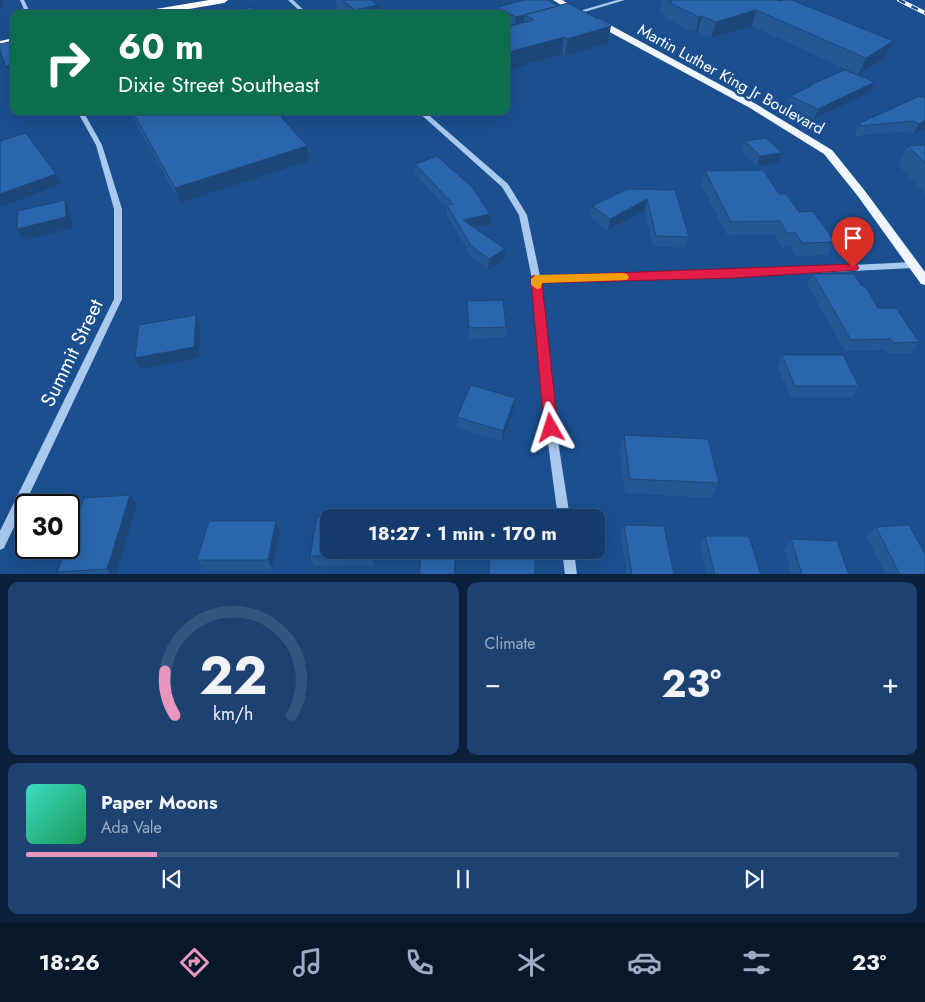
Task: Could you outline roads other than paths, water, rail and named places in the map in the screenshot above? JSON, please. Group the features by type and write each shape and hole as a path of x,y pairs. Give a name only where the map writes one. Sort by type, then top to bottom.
{"highway":[{"path":"167,10 224,0"}],"main road":[{"name":"Martin Luther King Jr Boulevard","path":"557,0 574,13 753,106 828,152 925,281"}],"street":[{"path":"290,0 301,10"},
{"path":"574,13 623,0"},
{"name":"Summit Street","path":"0,544 118,299 118,209 99,145 82,115"},
{"path":"425,115 505,186 523,214 536,279 551,428 563,509"},
{"path":"536,279 734,274 913,265"},
{"path":"570,559 572,574"}],"railway":[{"path":"899,0 925,13"}]}
